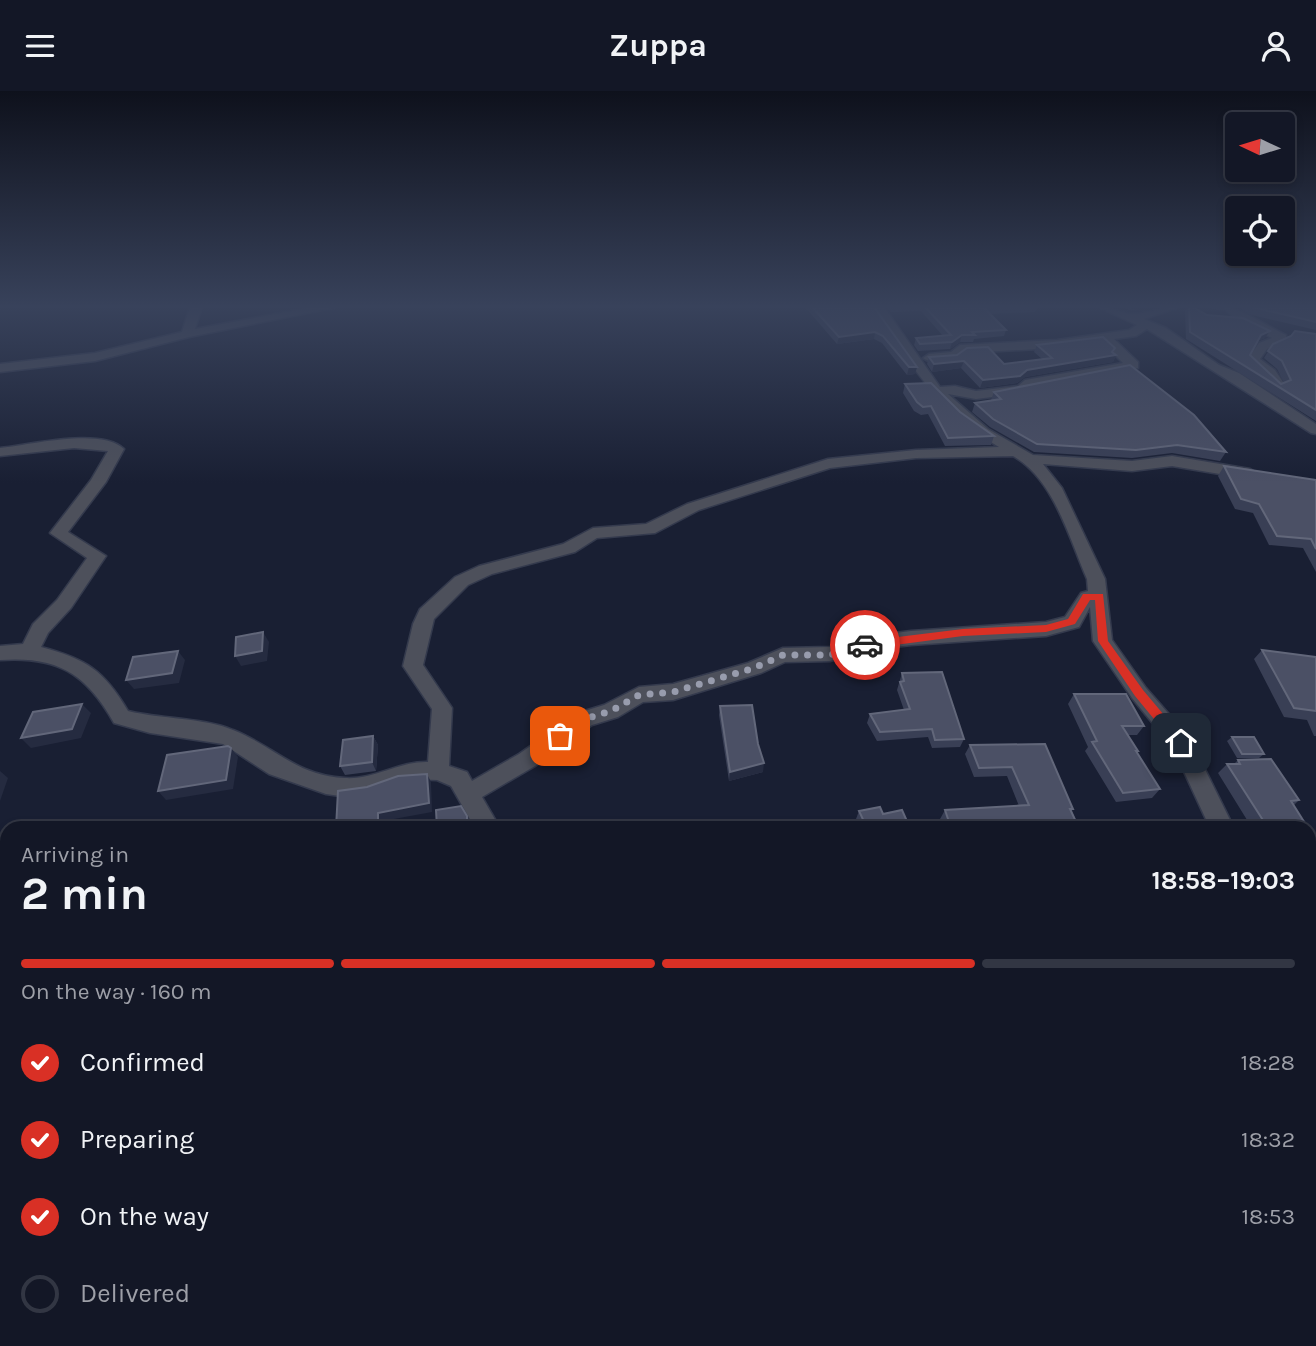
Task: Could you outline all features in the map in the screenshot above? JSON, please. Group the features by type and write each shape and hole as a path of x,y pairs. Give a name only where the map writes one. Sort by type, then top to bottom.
{"street":[{"path":"0,368 32,366"},
{"path":"921,366 936,391 984,432 1024,455 1054,488 1096,579 1103,641 1139,693 1181,743 1219,821"},
{"path":"936,391 993,394 1024,389 1025,384 1130,366"},
{"path":"1213,366 1316,429"},
{"path":"1260,366 1270,373 1278,385"},
{"path":"1295,417 1316,415"},
{"path":"0,452 74,445 104,445 117,449 98,482 58,533 97,556 64,604 40,629 29,651"},
{"path":"438,771 442,708 413,666 420,655 425,616 468,576 514,560 569,549 583,543 593,533 649,529 694,507 828,464 916,453 1024,455 1132,466 1172,461 1265,477"},
{"path":"468,794 527,760 585,719 611,711 639,695 673,692 754,668 783,655 830,655 871,643 911,638 1046,629 1072,622 1087,597 1099,596"},
{"path":"0,653 29,651 85,668 108,692 121,716 150,725 227,736 264,757 277,768 326,785 347,788 371,784 410,770 438,771 458,779 484,821"}],"building":[{"path":"969,366 1053,366 1027,370 1020,376 983,380"},
{"path":"1131,366 1194,415 1226,452 1177,445 1136,450 1037,444 993,419 975,403 1001,399 994,392"},
{"path":"1244,366 1261,366 1281,384 1291,380 1284,366 1316,366 1316,410"},
{"path":"931,383 960,412 994,436 948,438 931,406 923,407 917,402 905,384"},
{"path":"1224,466 1316,480 1316,549 1311,539 1277,536 1259,504 1241,499"},
{"path":"263,632 262,651 235,656 236,637"},
{"path":"1262,650 1316,657 1316,711 1294,708"},
{"path":"178,651 172,673 126,680 133,657"},
{"path":"942,672 964,739 935,740 932,729 880,732 870,714 910,709 900,682 904,681 902,673"},
{"path":"1074,694 1126,694 1144,726 1122,726 1160,789 1123,793 1092,742 1097,741"},
{"path":"82,704 72,729 21,738 33,712"},
{"path":"752,705 764,763 730,772 720,706"},
{"path":"373,736 372,762 340,766 343,740"},
{"path":"1232,737 1254,737 1264,754 1242,754"},
{"path":"1045,744 1076,821 949,821 945,810 1029,805 1012,767 979,768 970,745"},
{"path":"228,746 231,748 226,780 158,791 167,755"},
{"path":"1271,759 1299,800 1291,801 1304,821 1264,821 1227,764 1240,764 1238,760"},
{"path":"427,774 429,803 378,813 378,821 336,821 338,791 367,787 398,776"},
{"path":"461,806 467,821 437,821 436,810"},
{"path":"880,807 883,814 902,810 907,821 864,821 859,811"}],"way so far":[{"path":"560,736 585,719 611,711 639,695 673,692 719,676 754,668 783,655 830,655 865,645"}],"route":[{"path":"865,645 963,633 1046,629 1072,622 1087,597 1099,596 1103,641 1157,717 1181,743"}]}
